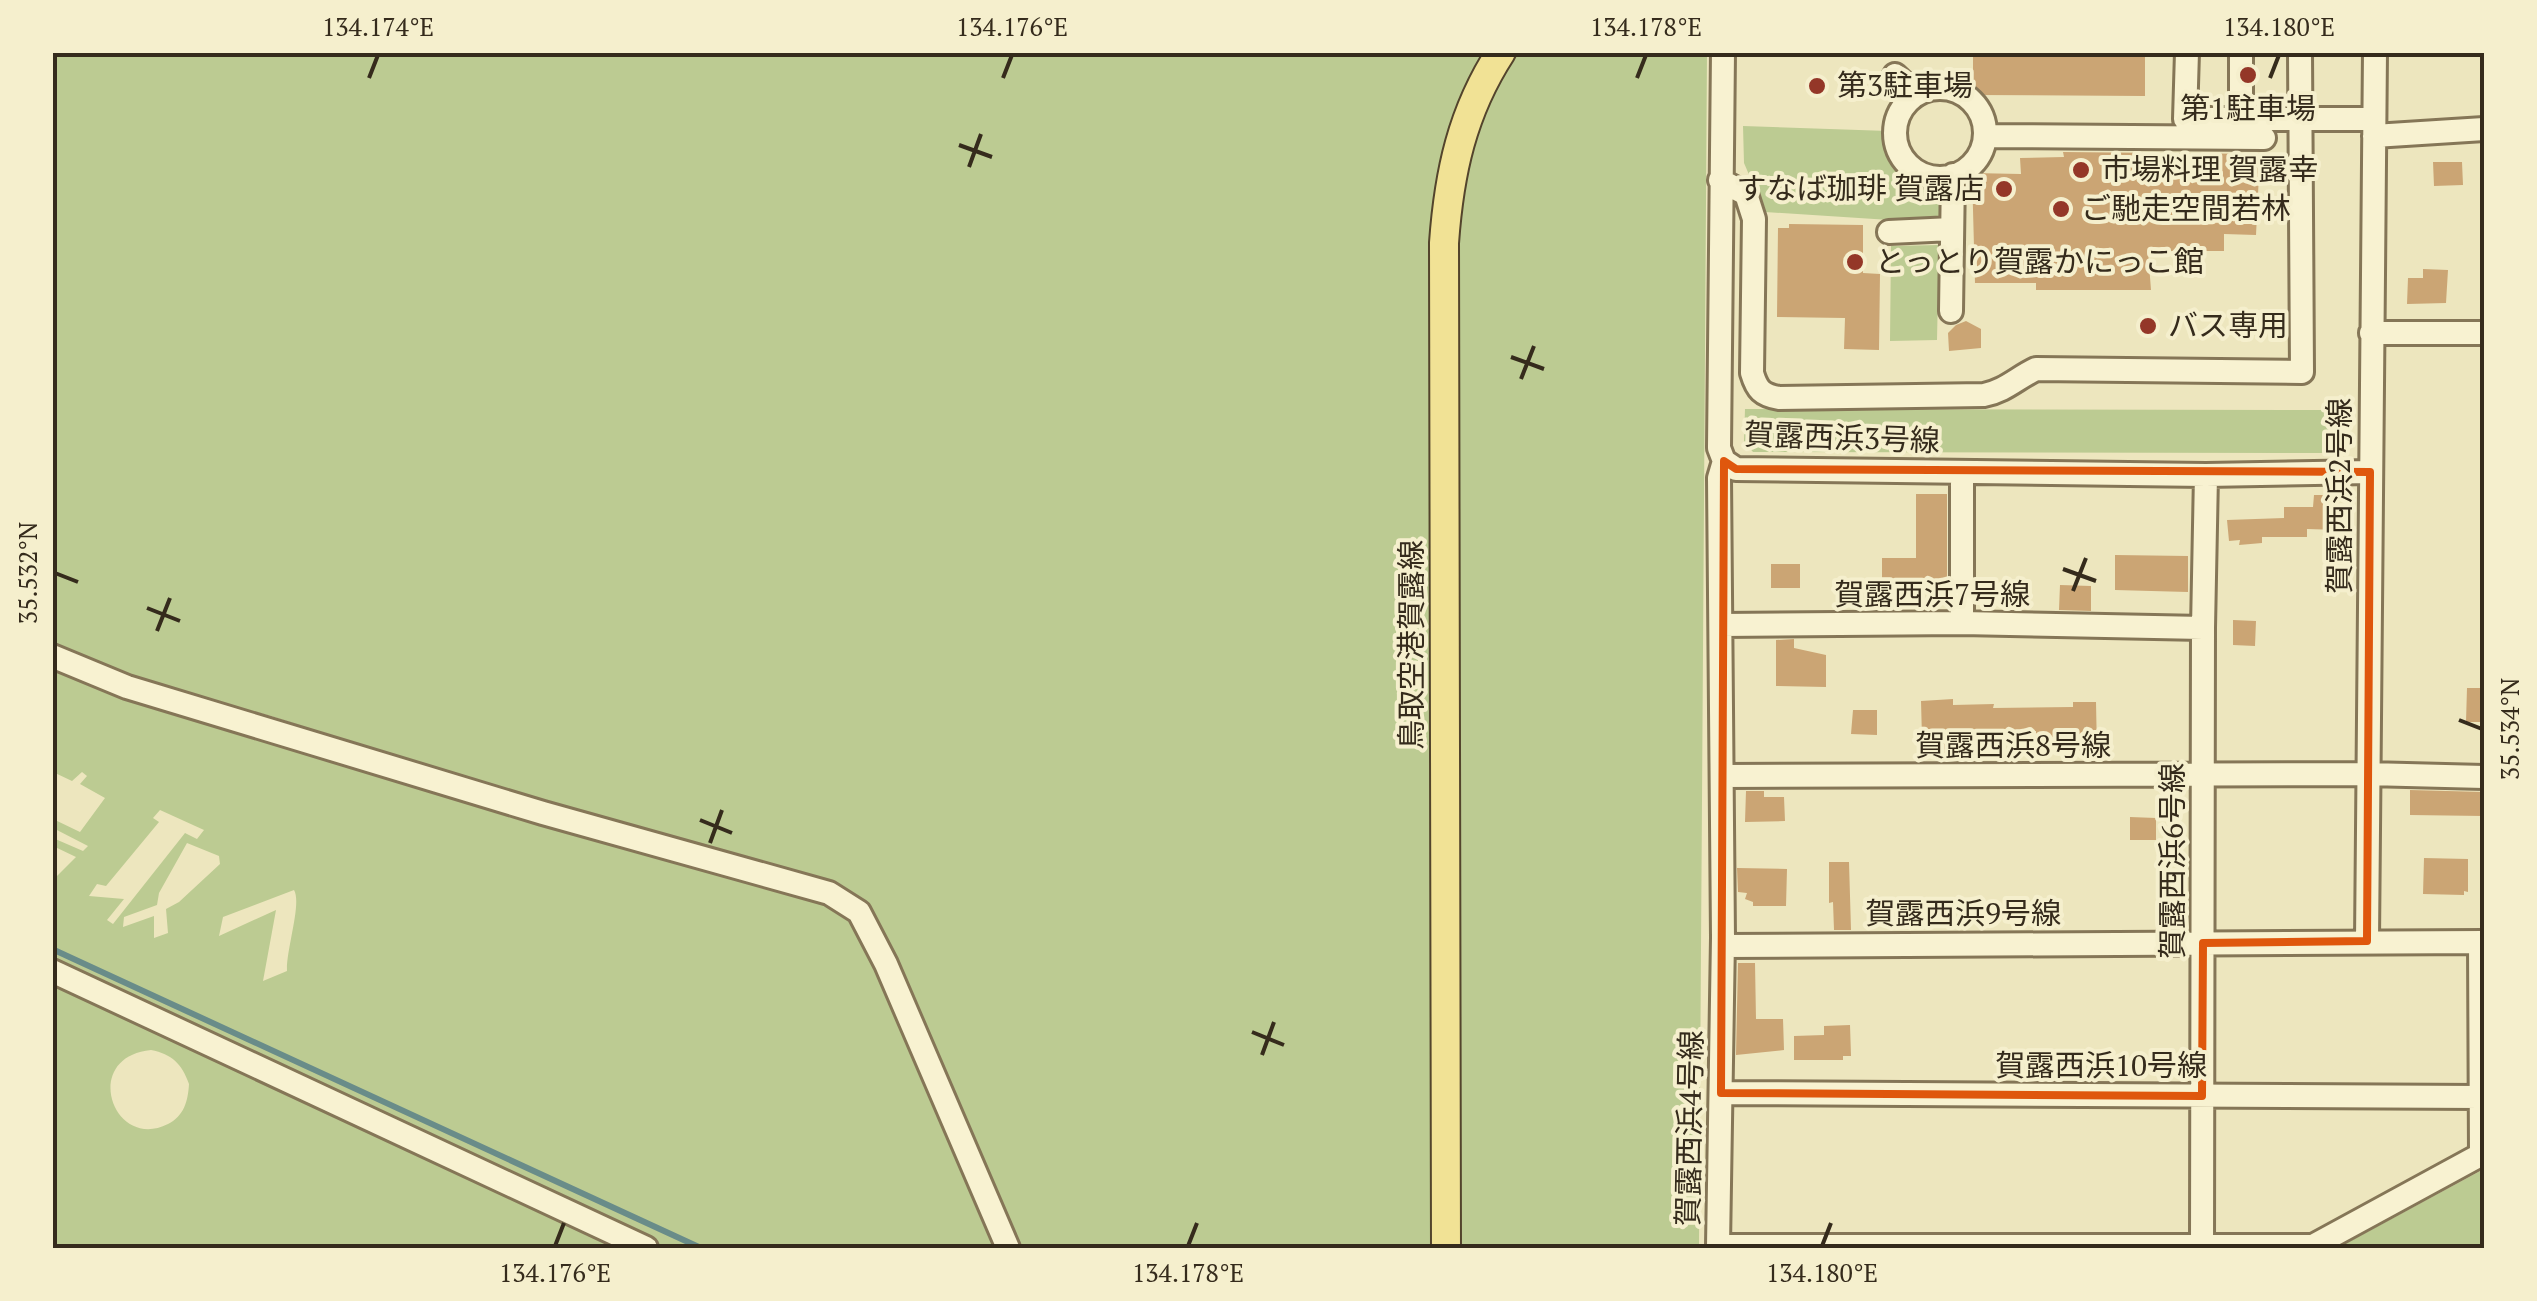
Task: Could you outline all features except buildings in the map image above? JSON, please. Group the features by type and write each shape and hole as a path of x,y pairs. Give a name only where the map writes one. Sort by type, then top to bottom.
{"main road":[{"name":"鳥取空港賀露線","path":"1446,1248 1444,243 1449,184 1464,122 1501,52"}],"street":[{"name":"賀露西浜3号線","path":"1723,52 1719,448 1724,462 1736,468 1962,472 2370,472"},
{"path":"2187,52 2185,119 2484,129"},
{"path":"2241,52 2241,119"},
{"path":"1720,180 1746,194 1754,219 1752,374 1764,395 1984,395 2002,392 2036,369 2302,372 2300,52"},
{"name":"賀露西浜2号線","path":"2367,940 2375,52"},
{"path":"1895,75 1916,96"},
{"path":"1938,88 1952,90 1976,107 1985,136 1981,150 1973,163 1953,176 1932,178 1918,173 1899,152 1895,124 1901,110 1916,96 1938,88"},
{"path":"1985,136 2264,138"},
{"path":"1951,310 1953,176"},
{"path":"1889,232 1952,230"},
{"path":"2372,333 2484,332"},
{"name":"賀露西浜4号線","path":"1724,462 1719,478 1723,946 1718,1246 2314,1246 2483,1154"},
{"path":"1962,472 1962,623"},
{"name":"賀露西浜6号線","path":"2202,1248 2202,628 2206,475"},
{"name":"賀露西浜7号線","path":"1720,625 1962,623 2202,628"},
{"path":"52,656 127,687 543,813 829,893 858,912 886,964 1008,1248"},
{"name":"賀露西浜8号線","path":"1722,776 2484,777"},
{"path":"2203,942 2482,942 2483,1154"},
{"name":"賀露西浜9号線","path":"1723,946 2203,942"},
{"path":"52,971 646,1248"},
{"name":"賀露西浜10号線","path":"1721,1093 2481,1097"}],"highlighted area":[{"path":"1724,461 1736,469 2370,472 2367,941 2203,943 2202,1096 1721,1093"}],"green space":[{"path":"52,53 1707,53 1699,1248 1019,1248 884,940 813,879 715,848 490,788 271,716 118,676 53,648"},
{"path":"1743,126 1888,131 1893,153 1905,169 1922,179 1943,184 1944,214 1936,223 1765,212 1744,163"},
{"path":"1939,245 1937,340 1890,341 1891,246"},
{"path":"1745,409 2338,410 2337,440 2327,453 1753,452 1744,441"},
{"path":"53,667 822,902 849,918 868,945 997,1248 662,1248 53,967 53,880 76,857 53,846 53,838 83,851 88,846 53,828 53,819 80,832 105,798 80,784 87,776 82,772 72,781 53,772","holes":["160,810 204,830 197,839 185,833 113,924 107,920 124,899 89,896 97,884 106,886 159,822 153,818","187,843 219,856 220,864 166,909 168,933 154,938 154,916 123,927 124,917 157,905 159,893","294,890 296,905 287,971 263,981 276,910 219,936 223,917"]},
{"path":"53,985 622,1248 53,1248","holes":["158,1052 175,1061 189,1084 178,1117 149,1129 132,1125 120,1115 112,1100 111,1084 116,1068 129,1056"]},
{"path":"2484,1169 2484,1248 2335,1248 2343,1245"}],"waterway":[{"path":"52,949 701,1248"}],"place":[{"name":"第1駐車場","path":"2248,75"},
{"name":"第3駐車場","path":"1817,86"},
{"name":"市場料理 賀露幸","path":"2081,170"},
{"name":"すなば珈琲 賀露店","path":"2004,189"},
{"name":"ご馳走空間若林","path":"2061,209"},
{"name":"とっとり賀露かにっこ館","path":"1855,262"},
{"name":"バス専用","path":"2148,326"}]}
